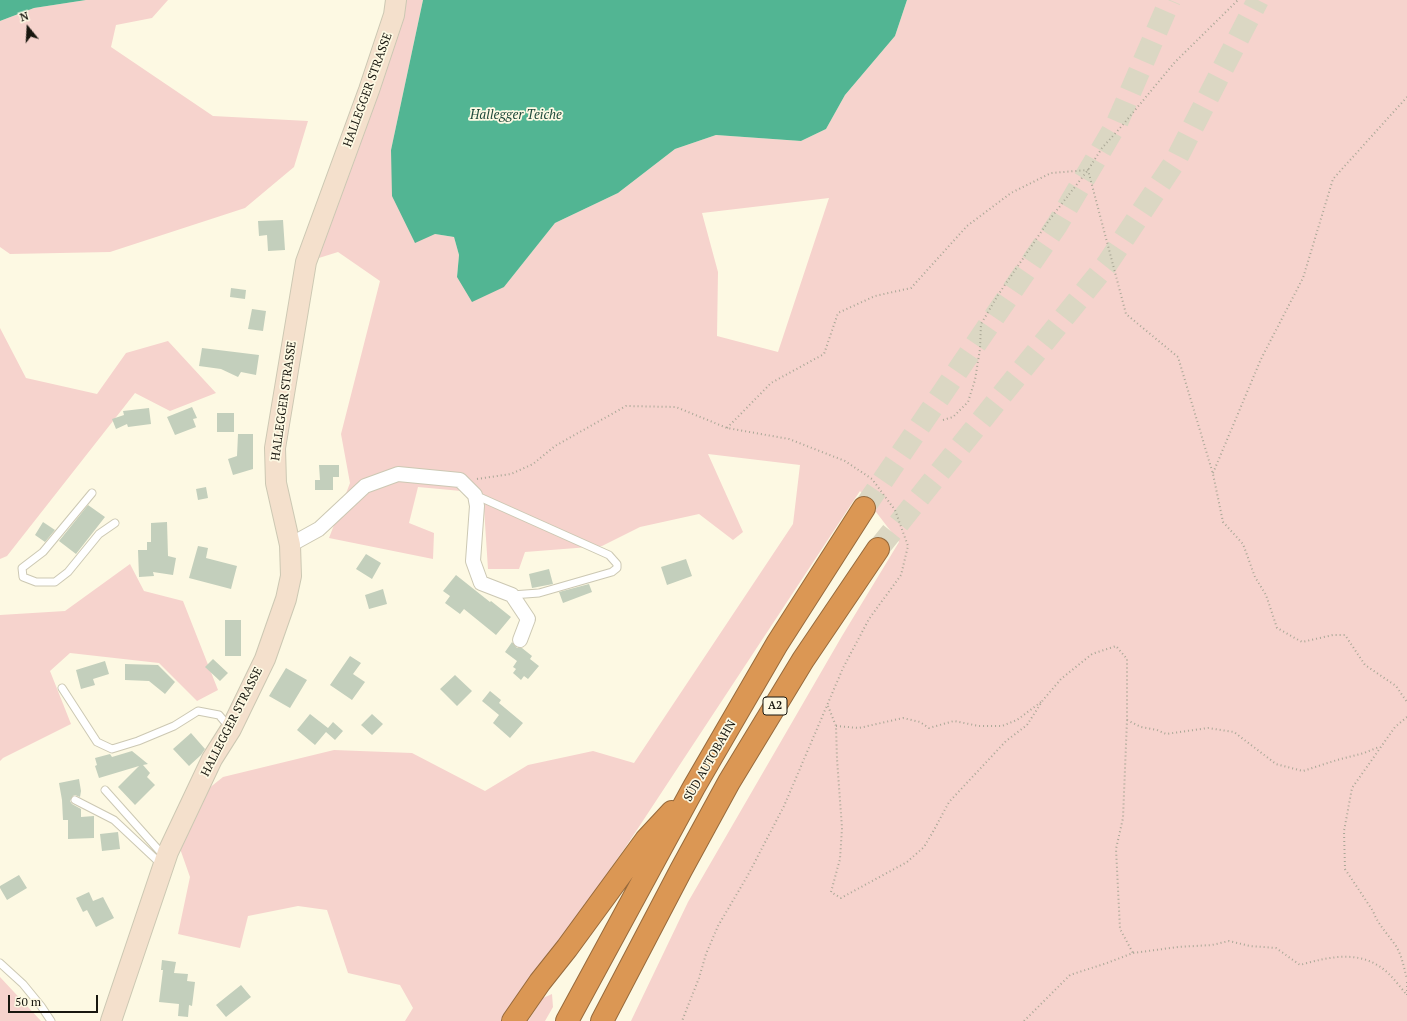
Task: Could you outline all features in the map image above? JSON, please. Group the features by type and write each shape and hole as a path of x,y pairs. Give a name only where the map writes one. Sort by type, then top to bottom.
{"highway":[{"name":"SÜD AUTOBAHN","path":"567,1021 694,787 777,644 864,508"},
{"name":"A2","path":"602,1021 729,782 803,660 878,549"},
{"path":"513,1021 540,982 567,948 646,840 694,787"}],"main road":[{"name":"HALLEGGER STRASSE","path":"111,1021 164,862 212,759 231,729 265,659 286,599 291,576 290,545 276,483 275,448 306,262 369,90 394,15 396,0"}],"street":[{"path":"290,545 319,529 365,486 398,474 460,480 475,495 477,506 473,561 478,576 481,583 512,595 528,619 520,640"}],"lane":[{"path":"92,494 43,552 22,568 23,577 36,582 55,582 68,572 99,534 115,523"},
{"path":"475,495 609,555 617,564 617,568 612,572 539,593 512,595"},
{"path":"62,688 97,742 112,749 138,741 174,726 198,711 219,715 231,729"},
{"path":"105,790 164,862"},
{"path":"75,800 114,820 164,862"},
{"path":"0,963 23,984 41,1006 50,1021"}],"path":[{"path":"943,420 953,417 968,402 975,380 980,349 981,324 998,295 1050,219 1088,170 1102,148 1175,62 1238,0"},
{"path":"1213,474 1261,359 1303,278 1333,179 1407,97"},
{"path":"727,428 771,383 824,354 838,313 875,296 911,288 967,226 1011,193 1051,173 1088,170"},
{"path":"1088,170 1126,314 1178,357 1213,474 1223,522 1243,544 1255,577 1266,595 1277,628 1302,642 1333,635 1345,634 1365,666 1396,686 1407,702"},
{"path":"460,480 511,474 534,464 555,446 626,406 676,406 727,428 788,439 845,461 872,479 895,510 908,546 901,575 869,619 843,668 772,831 748,876 718,926 706,954 699,978 682,1021"},
{"path":"827,705 836,726 842,828 840,859 831,892 841,898 906,862 924,847 950,802 1006,741 1027,725 1043,700 1061,678 1092,654 1116,646 1127,659 1127,720 1123,818 1116,849 1120,929 1133,953"},
{"path":"836,726 859,728 902,718 920,722 929,728 954,721 979,726 1002,726 1017,720 1043,700"},
{"path":"1407,718 1395,727 1380,746 1352,788 1344,830 1346,870 1373,911 1376,919 1397,947 1403,962 1407,979 1407,995"},
{"path":"1127,720 1141,727 1157,730 1166,734 1208,728 1234,732 1276,764 1303,770 1364,753 1380,746"},
{"path":"1024,1021 1070,975 1133,953 1178,947 1212,945 1229,941 1250,946 1276,948 1300,965 1339,956 1368,959 1388,973 1407,995"}],"shaded area":[{"path":"86,0 168,0 152,18 116,25 111,47 213,116 308,121 294,167 245,208 110,252 10,254 0,247 0,21 34,8"},
{"path":"396,0 423,0 391,150 435,234 454,237 459,255 457,277 504,287 555,223 618,193 675,149 716,135 801,141 826,129 845,95 895,36 907,0 1407,0 1407,1021 631,1021 688,902 842,636 899,542 860,491 625,848 503,1021 405,1021 413,1008 400,985 348,973 327,910 298,906 248,916 240,948 178,934 190,877 178,843 203,793 223,777 334,750 412,753 485,791 528,765 593,751 634,763 793,524 800,465 708,454 743,532 733,540 699,514 640,527 602,546 525,552 519,569 488,569 483,493 418,487 409,523 434,533 433,559 329,538 350,483 341,434 380,281 338,252 306,262","holes":["829,198 778,352 717,336 718,272 702,213"]},
{"path":"0,328 26,378 97,394 126,353 168,341 216,393 170,411 135,393 7,556 0,559"},
{"path":"130,564 144,591 183,601 218,690 197,701 159,663 70,653 50,671 71,724 3,758 0,761 0,615 65,611"},
{"path":"0,977 41,1021 0,1021"},
{"path":"552,994 553,1007 545,1021 528,1021 543,998"}],"water":[{"path":"0,0 86,0 34,8 0,21"},
{"name":"Hallegger Teiche","path":"423,0 907,0 895,36 845,95 826,129 801,141 716,135 675,149 618,193 555,223 504,287 472,302 457,277 459,255 454,237 435,234 415,243 392,196 391,150"}],"building":[{"path":"283,220 285,250 268,251 267,235 259,236 258,221"},
{"path":"231,288 246,290 245,299 230,297"},
{"path":"252,309 266,311 263,331 248,329"},
{"path":"202,348 259,355 256,375 241,372 238,377 221,369 199,366"},
{"path":"192,407 197,418 193,419 196,427 175,435 167,417"},
{"path":"149,408 151,424 128,427 127,424 116,429 112,419 124,415 123,411"},
{"path":"217,413 234,413 234,432 217,432"},
{"path":"238,434 253,434 253,469 233,475 228,459 237,456"},
{"path":"319,465 339,465 339,477 333,477 333,490 315,490 315,480 320,480"},
{"path":"206,487 208,498 198,500 196,489"},
{"path":"88,505 105,517 76,554 59,541"},
{"path":"43,522 55,530 45,542 35,535"},
{"path":"167,522 168,556 176,558 173,575 153,572 154,576 139,577 138,550 147,550 147,542 151,542 151,523"},
{"path":"198,546 208,548 206,558 237,566 231,589 189,578"},
{"path":"366,554 381,563 372,579 356,569"},
{"path":"686,559 692,576 667,585 661,567"},
{"path":"549,569 553,584 532,588 529,574"},
{"path":"456,575 511,617 496,635 464,609 460,614 445,603 450,596 443,591"},
{"path":"589,584 592,592 563,603 559,592"},
{"path":"383,589 387,604 369,609 365,595"},
{"path":"225,620 241,620 241,656 225,656"},
{"path":"512,642 517,648 522,648 532,656 530,659 539,666 528,679 524,676 521,680 513,673 516,669 513,667 517,661 505,652"},
{"path":"350,656 361,663 353,674 365,682 352,700 330,685"},
{"path":"213,659 228,673 220,681 205,667"},
{"path":"105,661 109,674 93,679 95,685 81,689 76,670"},
{"path":"125,664 158,665 175,682 165,694 149,681 125,680"},
{"path":"286,668 307,680 290,708 269,696"},
{"path":"455,675 472,691 457,706 440,689"},
{"path":"490,691 501,700 499,703 523,723 510,738 493,723 499,715 482,701"},
{"path":"310,714 328,728 333,722 343,731 335,740 326,732 315,745 297,730"},
{"path":"372,714 383,724 372,735 361,725"},
{"path":"191,733 205,749 189,766 173,749"},
{"path":"132,751 148,764 143,765 150,773 147,777 155,785 135,805 118,787 139,766 99,778 95,766 97,765 95,758 110,754 112,757"},
{"path":"79,779 81,791 80,797 75,795 70,801 72,804 81,809 81,817 94,816 94,838 68,839 68,820 63,820 59,783"},
{"path":"118,832 120,849 102,851 100,834"},
{"path":"19,875 27,888 7,900 0,886"},
{"path":"89,892 93,901 103,897 114,918 96,927 87,910 83,912 76,898"},
{"path":"162,960 176,962 174,973 188,974 187,981 195,982 192,1006 189,1005 188,1017 178,1016 179,1004 159,1002 163,970 161,970"},
{"path":"241,985 251,997 226,1017 216,1005"}],"tunnel":[{"path":"864,508 1057,225 1117,123 1170,0"},
{"path":"878,549 1107,264 1176,160 1258,0"}]}
